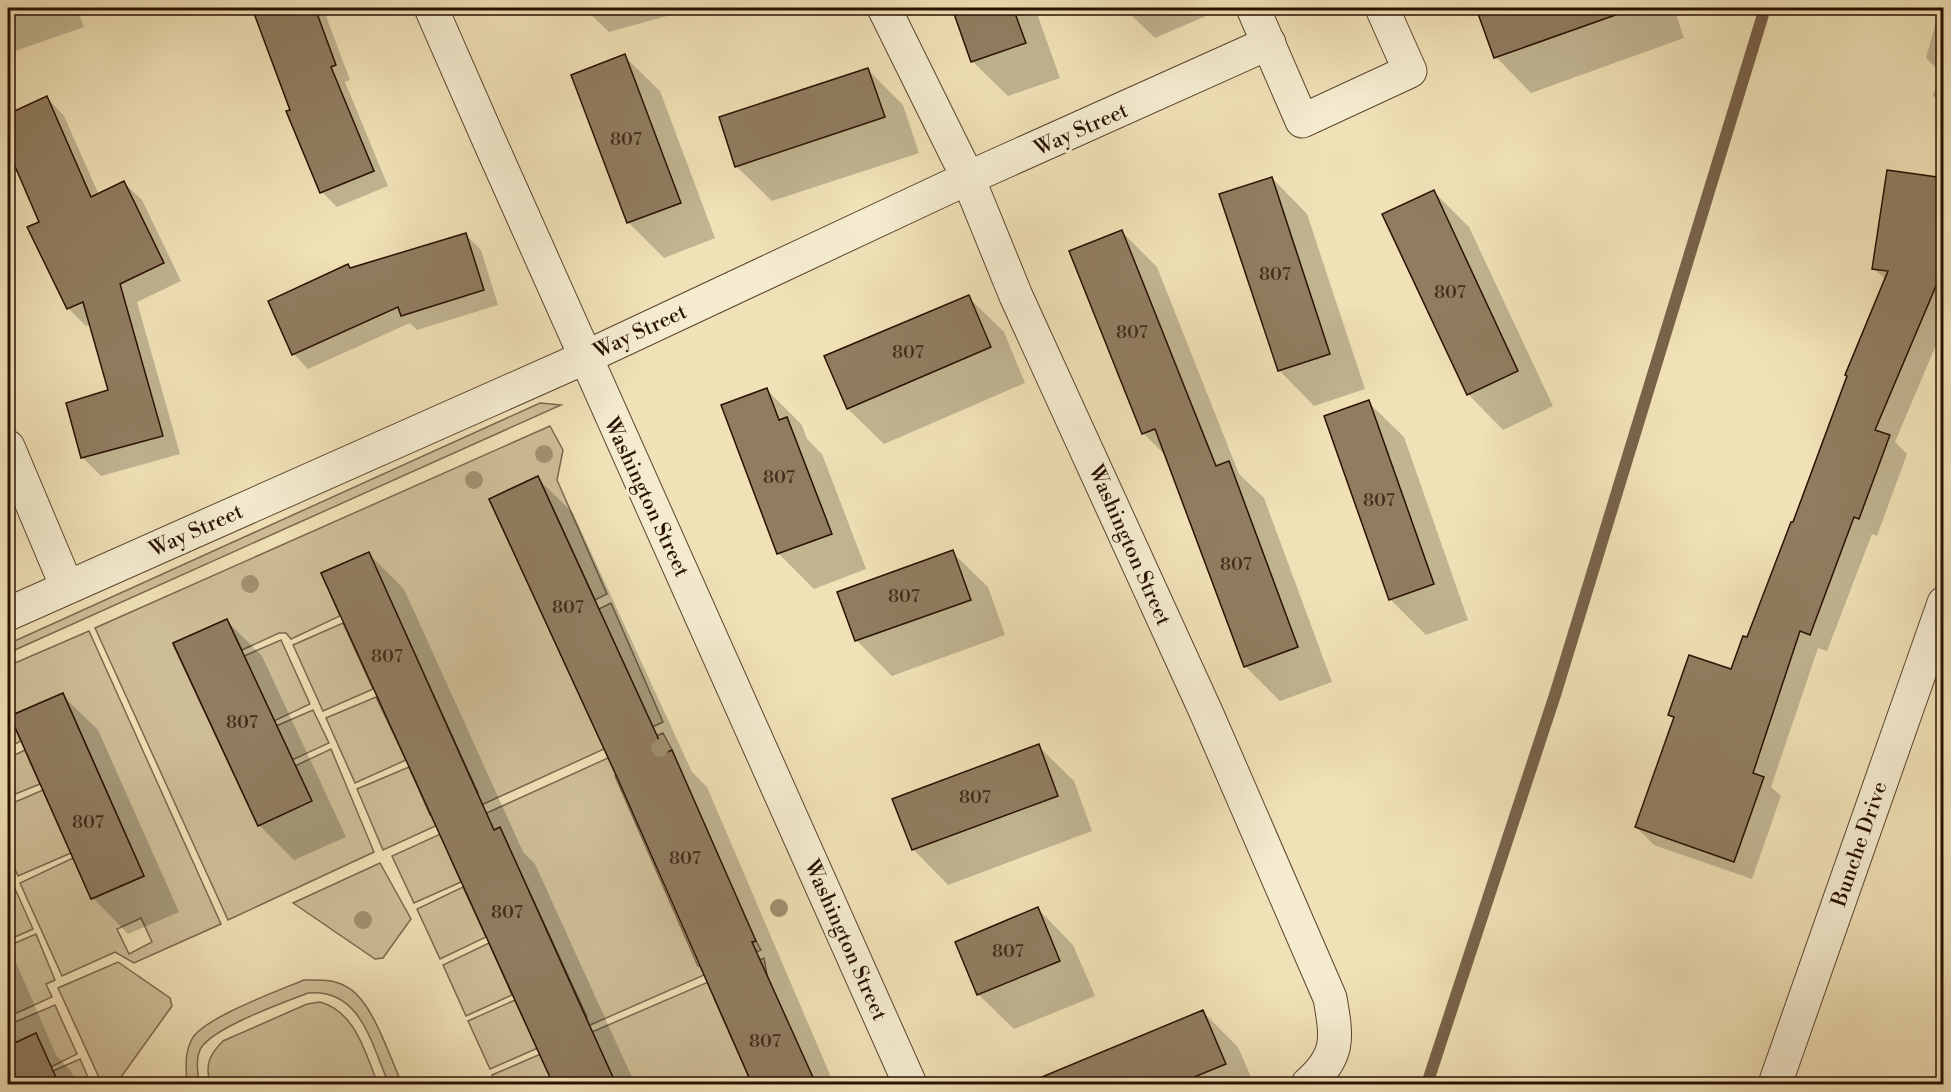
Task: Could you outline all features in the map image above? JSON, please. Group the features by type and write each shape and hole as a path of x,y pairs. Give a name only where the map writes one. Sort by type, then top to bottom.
{"street":[{"name":"Washington Street","path":"431,8 584,358 756,735 910,1084"},
{"name":"Washington Street","path":"884,8 968,178 1016,296 1206,712 1330,998 1335,1029 1333,1054 1325,1070 1308,1084"},
{"path":"1253,8 1302,121 1410,70 1382,8"},
{"name":"Way Street","path":"8,614 584,358 968,178 1269,43"},
{"path":"8,447 67,587"},
{"name":"Bunche Drive","path":"1775,1084 1944,603"}],"shaded area":[{"path":"540,403 561,405 8,653 8,644"},
{"path":"550,426 563,450 557,480 607,594 595,600 538,476 489,499 599,737 599,609 611,603 663,722 383,850 357,789 409,767 430,815 478,793 369,553 321,573 340,616 291,639 286,633 279,633 242,650 227,619 173,644 258,826 311,801 295,766 331,749 374,852 228,920 95,628"},
{"path":"343,623 373,689 323,711 293,645"},
{"path":"89,631 221,924 134,963 115,952 62,976 20,883 73,858 92,899 144,876 63,693 10,716 21,741 8,748 8,666","holes":["141,918 152,942 129,954 117,929"]},
{"path":"281,640 310,704 274,721 244,656"},
{"path":"376,697 406,760 355,783 326,718"},
{"path":"313,710 329,743 292,760 276,726"},
{"path":"663,733 672,750 615,776 698,966 756,941 761,950 490,1069 468,1021 515,1000 534,1041 587,1017 500,828 448,852 461,882 414,903 392,856"},
{"path":"25,750 40,784 8,797 8,758"},
{"path":"43,790 71,853 18,876 8,853 8,805"},
{"path":"380,863 411,919 383,958 375,959 293,903"},
{"path":"8,873 33,929 8,940"},
{"path":"463,887 486,937 440,959 417,909"},
{"path":"36,934 55,980 46,984 52,997 8,1017 8,999 12,997 8,986 8,946"},
{"path":"489,943 512,995 466,1016 443,965"},
{"path":"764,958 767,975 714,998 752,1084 616,1084 600,1050 549,1074 553,1084 496,1084 492,1075"},
{"path":"118,962 170,998 172,1006 116,1084 102,1084 58,988"},
{"path":"304,980 335,982 355,993 372,1015 402,1084 389,1084 369,1036 352,1009 340,999 326,994 308,993 250,1016 208,1040 201,1048 198,1057 199,1084 187,1084 188,1050 192,1039 199,1031 243,1005"},
{"path":"320,1002 332,1007 351,1024 358,1035 378,1084 210,1084 209,1061 223,1041 307,1004"},
{"path":"55,1005 77,1054 51,1067 36,1034 8,1046 8,1025"},
{"path":"80,1059 91,1084 59,1084 53,1071"}],"building":[{"path":"252,8 315,8 336,65 331,67 374,171 320,193 286,111 290,110"},
{"path":"952,8 1013,8 1026,43 971,62"},
{"path":"1476,8 1623,8 1624,12 1494,58"},
{"path":"625,54 681,203 627,223 571,75"},
{"path":"868,68 885,117 735,167 719,117"},
{"path":"47,96 91,197 124,181 164,263 120,284 163,436 81,458 66,403 108,390 83,302 67,309 27,227 39,222 8,150 8,114"},
{"path":"1887,170 1944,178 1944,267 1875,430 1890,435 1859,519 1854,517 1810,635 1800,631 1753,773 1764,777 1734,862 1635,827 1674,717 1668,715 1689,655 1731,669 1743,636 1747,637 1791,522 1793,522 1847,376 1845,375 1888,271 1872,269"},
{"path":"1272,177 1330,354 1278,371 1219,194"},
{"path":"1434,190 1518,371 1467,395 1382,214"},
{"path":"1122,230 1216,466 1229,461 1298,647 1244,667 1155,429 1142,434 1069,251"},
{"path":"466,233 484,290 401,316 398,307 292,355 268,301 348,264 350,268"},
{"path":"969,295 991,347 847,409 824,356"},
{"path":"767,388 779,420 787,417 832,534 777,554 721,405"},
{"path":"1369,400 1434,584 1389,600 1324,416"},
{"path":"538,476 665,753 672,750 756,941 752,942 816,1084 752,1084 616,775 489,499"},
{"path":"953,550 971,600 855,641 837,592"},
{"path":"369,552 494,830 500,827 616,1084 553,1084 321,573"},
{"path":"227,619 312,801 258,826 173,643"},
{"path":"63,693 144,876 91,899 10,716"},
{"path":"1039,744 1058,796 912,850 892,799"},
{"path":"1038,907 1060,961 977,995 955,942"},
{"path":"1203,1010 1226,1064 1177,1084 1025,1084"},
{"path":"36,1033 59,1084 8,1084 8,1046"}],"waterway":[{"path":"1427,1084 1555,695 1765,8"}]}
